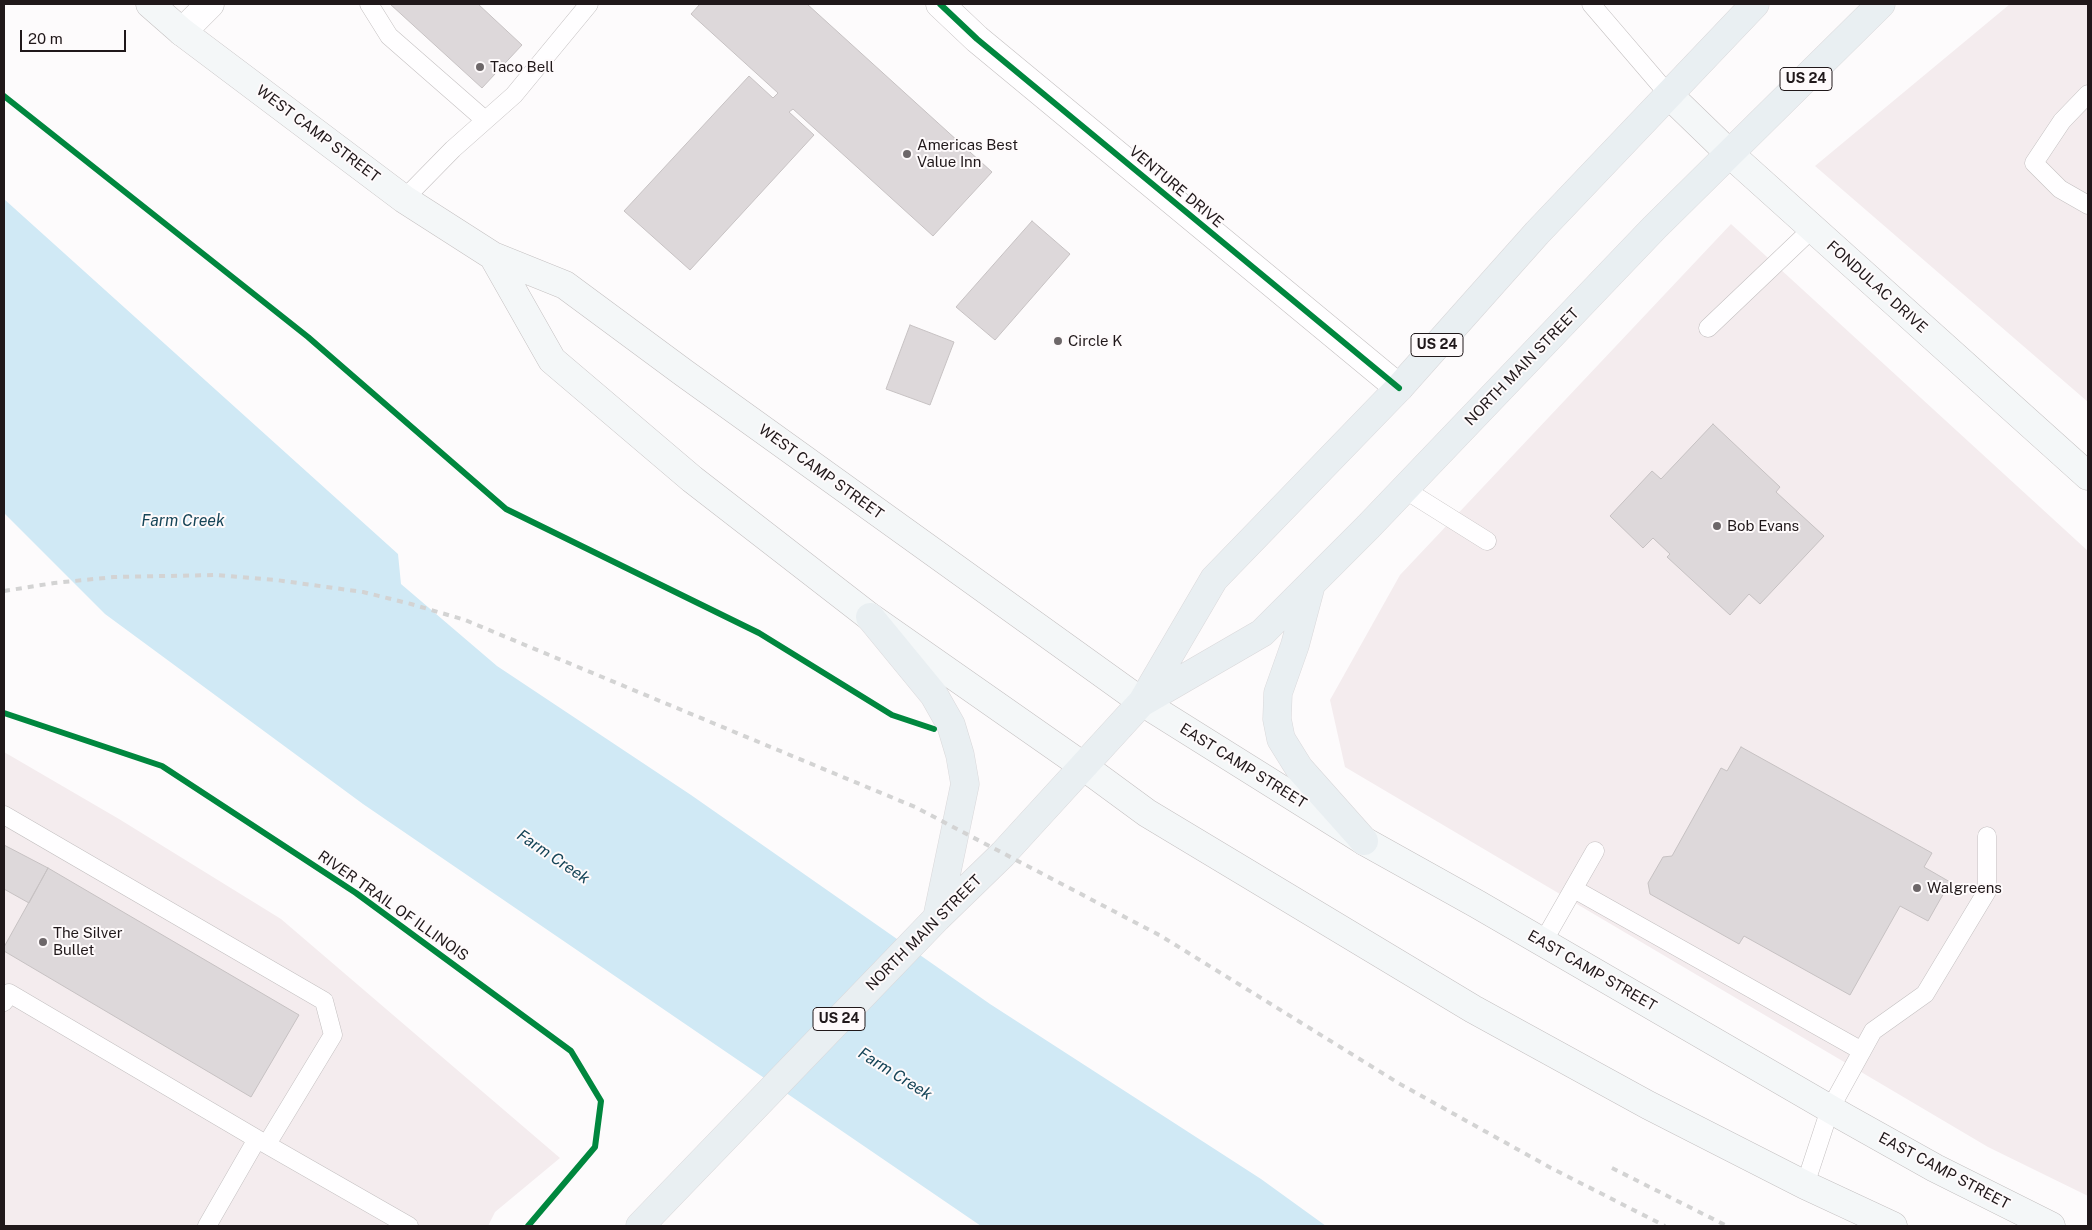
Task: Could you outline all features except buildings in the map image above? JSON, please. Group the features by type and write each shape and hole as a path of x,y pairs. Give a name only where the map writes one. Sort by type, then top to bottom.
{"main road":[{"name":"WEST CAMP STREET","path":"150,4 182,32 404,199 493,256 565,285 1142,702"},
{"name":"NORTH MAIN STREET","path":"640,1226 937,918 1003,854 1142,702 1214,579 1399,388 1537,233 1755,4"},
{"name":"NORTH MAIN STREET","path":"1142,702 1262,634 1654,228 1882,4"},
{"name":"FONDULAC DRIVE","path":"1669,95 1812,229 2088,476"},
{"name":"WEST CAMP STREET","path":"493,256 552,360 692,480 870,617 1083,766"},
{"path":"1311,585 1295,645 1278,693 1277,719 1281,739 1300,768 1364,841"},
{"path":"870,617 934,695 951,725 960,756 965,784 937,918"},
{"name":"EAST CAMP STREET","path":"1142,702 1364,841 1935,1168 2051,1226"},
{"path":"1083,766 1147,814 1473,1009 1648,1105 1805,1185 1893,1226"}],"street":[{"path":"182,32 210,4"},
{"name":"VENTURE DRIVE","path":"940,4 978,39 1399,388"}],"lane":[{"path":"369,4 389,36 485,120"},
{"path":"404,199 485,120 514,95 589,4"},
{"path":"1591,4 1669,95"},
{"path":"2088,94 2062,121 2034,163 2060,189 2088,205"},
{"path":"1708,328 1812,229"},
{"path":"1404,489 1487,541"},
{"path":"4,815 324,1001 333,1034 208,1226"},
{"path":"1805,1185 1830,1109 1873,1031 1925,994 1987,891 1987,836"},
{"path":"1543,942 1595,851"},
{"path":"1574,889 1862,1051"},
{"path":"5,992 409,1226"}],"shaded area":[{"path":"2010,4 2088,4 2088,402 1815,166"},
{"path":"1731,224 2088,551 2088,1196 1988,1147 1345,767 1330,700 1400,575"},
{"path":"4,752 119,819 281,919 560,1158 495,1212 488,1226 4,1226"}],"water":[{"name":"Farm Creek","path":"4,199 398,554 401,584 497,666 691,795 990,1004 1261,1179 1326,1226 981,1226 363,804 105,614 4,513"}],"railway":[{"path":"4,591 54,583 114,577 216,575 276,580 363,592 465,620 915,807 1161,936 1400,1084 1551,1168 1665,1226"},
{"path":"1612,1168 1727,1226"}],"cycle path":[{"path":"940,4 977,39 1399,388"},
{"path":"4,96 308,337 506,509 759,633 892,715 934,729"},
{"name":"RIVER TRAIL OF ILLINOIS","path":"4,713 162,766 356,893 571,1051 601,1101 595,1147 528,1226"}],"place":[{"name":"Taco Bell","path":"480,67"},
{"name":"Americas Best Value Inn","path":"907,154"},
{"name":"Circle K","path":"1058,341"},
{"name":"Bob Evans","path":"1717,526"},
{"name":"Walgreens","path":"1917,888"},
{"name":"The Silver Bullet","path":"43,942"}]}
